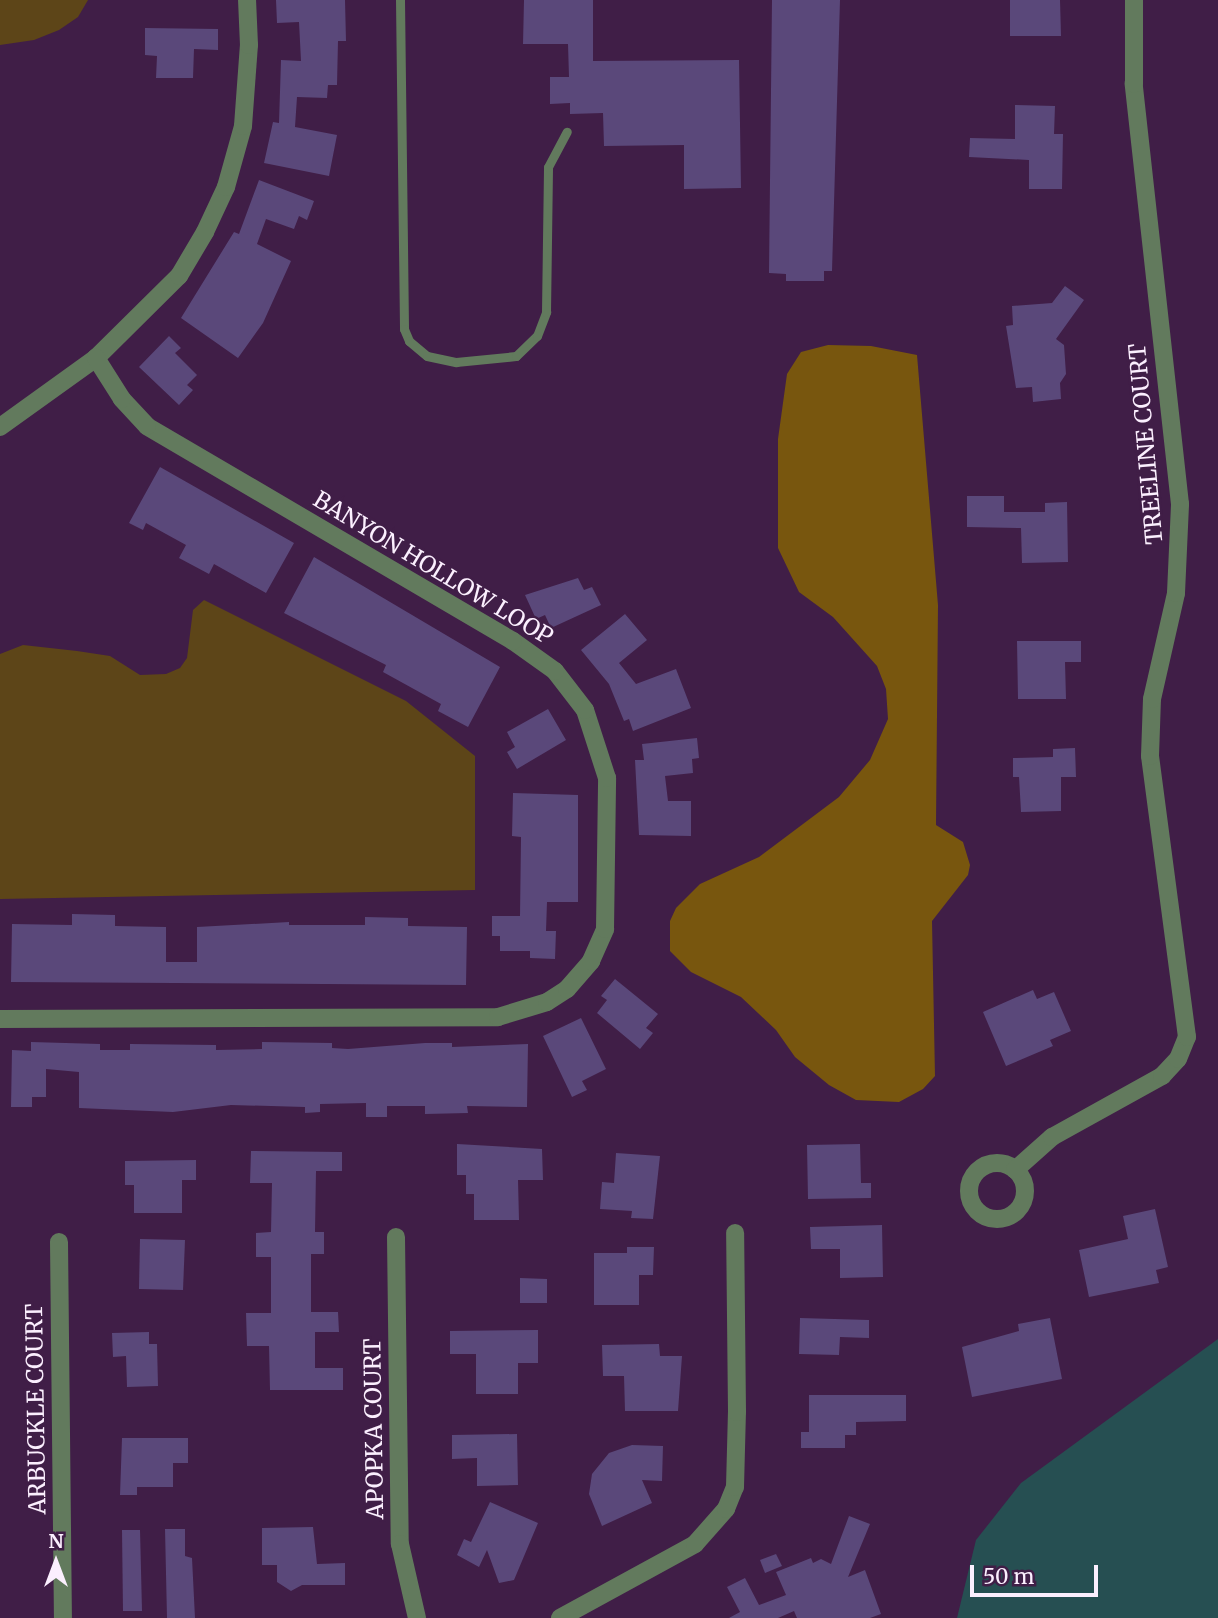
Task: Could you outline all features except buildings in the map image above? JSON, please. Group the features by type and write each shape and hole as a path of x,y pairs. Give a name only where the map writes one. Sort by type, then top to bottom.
{"street":[{"path":"0,427 96,358 179,276 226,187 243,126 249,45 247,0"},
{"name":"TREELINE COURT","path":"1015,1170 1052,1137 1161,1076 1178,1059 1187,1037 1150,756 1152,699 1176,593 1180,503 1134,84 1134,0"},
{"name":"BANYON HOLLOW LOOP","path":"0,1019 498,1017 547,1002 567,989 591,961 605,929 607,778 585,710 555,671 513,641 147,426 122,399 96,358"},
{"path":"560,1618 695,1544 726,1508 735,1487 735,1233"},
{"name":"APOPKA COURT","path":"396,1237 400,1544 417,1618"},
{"name":"ARBUCKLE COURT","path":"59,1242 63,1618"}],"lane":[{"path":"400,0 404,329 410,341 427,356 456,362 516,356 537,336 546,312 548,167 566,132"}],"shaded area":[{"path":"0,0 88,0 78,17 59,30 34,40 0,45"},
{"path":"828,345 871,346 917,355 938,605 936,825 963,842 970,865 968,875 932,921 935,1076 923,1089 899,1102 856,1100 829,1085 795,1057 776,1030 741,997 691,972 670,951 670,921 676,908 700,884 759,857 839,797 870,760 888,719 886,689 877,666 833,617 799,592 778,548 778,439 787,374 801,352"},
{"path":"204,600 406,701 475,756 475,890 0,899 0,654 23,645 77,651 110,656 140,675 166,674 180,668 187,658 193,610"},
{"path":"1218,1339 1218,1618 957,1618 976,1540 1021,1483"}]}
